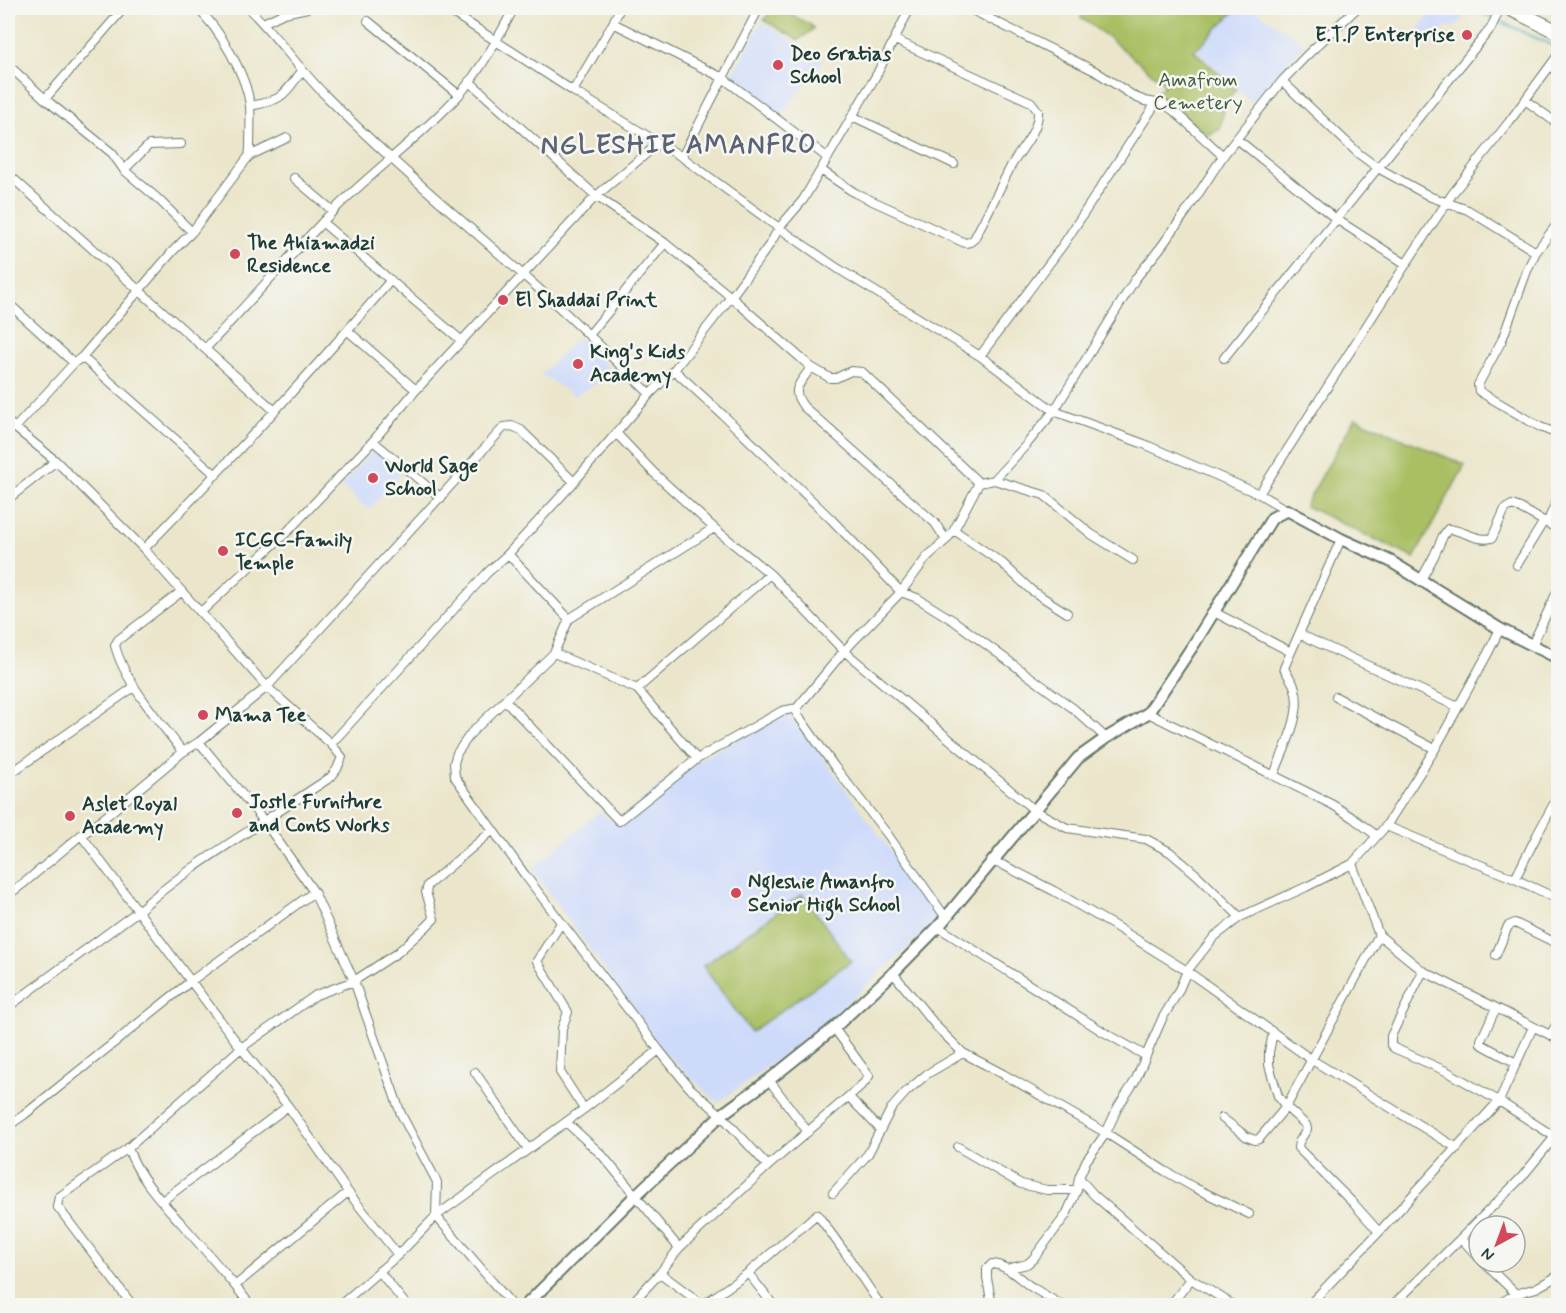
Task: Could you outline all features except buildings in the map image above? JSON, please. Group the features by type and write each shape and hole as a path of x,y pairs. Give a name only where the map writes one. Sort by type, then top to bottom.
{"highway":[{"path":"1509,8 1558,32"}],"street":[{"path":"45,99 124,8"},
{"path":"197,8 219,32 246,90 250,106 249,156"},
{"path":"248,8 332,102 391,158 524,275 651,394"},
{"path":"263,23 284,13 307,8"},
{"path":"445,8 682,157 837,268 980,356 1054,411 1144,444 1258,494 1341,539 1390,561 1500,629 1558,658"},
{"path":"205,349 333,212 459,95 496,42 514,8"},
{"path":"573,90 620,8"},
{"path":"682,157 759,8"},
{"path":"331,744 487,573 508,554 674,370 731,297 779,228 803,200 895,40 910,8"},
{"path":"968,8 1095,71 1135,97 1164,104 1223,156"},
{"path":"994,480 1054,411 1136,278 1190,208 1223,156 1282,81 1357,8"},
{"path":"1224,358 1491,28 1500,8"},
{"path":"368,21 459,95"},
{"path":"613,22 723,78 828,158"},
{"path":"821,170 855,193 965,243 974,239 1012,166 1032,134 1038,111 1031,102 895,40"},
{"path":"1258,494 1447,203 1558,55"},
{"path":"8,65 45,99 112,153 124,170 192,232"},
{"path":"250,106 272,102 280,98 302,71"},
{"path":"469,81 596,196 665,243 811,367 830,378 836,378 851,371 862,372 979,483"},
{"path":"1282,81 1359,154 1378,168 1431,197 1468,210 1536,252"},
{"path":"1525,100 1558,124"},
{"path":"980,356 1063,245 1156,102"},
{"path":"852,117 954,164"},
{"path":"15,428 82,357 192,232 249,156 287,138"},
{"path":"1237,139 1336,219 1406,264"},
{"path":"201,612 289,530 596,196 659,143"},
{"path":"124,170 148,145 181,144"},
{"path":"8,174 275,411"},
{"path":"294,178 333,212"},
{"path":"323,222 462,341"},
{"path":"1558,223 1536,252 1523,278 1502,340 1478,385 1479,390 1540,427 1558,434"},
{"path":"589,335 665,243"},
{"path":"144,549 275,411 391,280"},
{"path":"8,303 74,363"},
{"path":"348,331 416,390"},
{"path":"82,357 216,475"},
{"path":"811,367 796,390 798,400 804,408 935,522 946,540"},
{"path":"674,370 831,519 901,592 917,598 954,621 1074,710 1106,738"},
{"path":"8,422 56,461 144,549 267,687 331,744 342,757 331,777 189,870 138,911 8,1007"},
{"path":"8,895 183,752 199,742 267,687 504,427 512,426 520,430 574,482"},
{"path":"617,434 653,472 714,528 770,574 844,651 1034,810 1067,828 1146,839 1170,852 1240,917"},
{"path":"373,441 441,498"},
{"path":"8,499 56,461"},
{"path":"979,483 994,480 1044,495 1091,534 1133,560"},
{"path":"505,700 619,820 697,759 782,711 797,708 844,651 901,592 927,557 946,540 954,530 979,483"},
{"path":"1517,566 1546,522 1558,498"},
{"path":"1421,580 1448,529 1456,529 1485,540 1492,538 1505,509 1512,505 1558,529"},
{"path":"525,1305 721,1115 834,1028 893,973 942,923 1078,758 1148,712 1272,518 1287,510"},
{"path":"714,528 568,619 554,653 471,733 457,753 454,763 455,777 525,876 659,1050 689,1087 721,1115 768,1166"},
{"path":"954,530 1002,563 1031,590 1067,613"},
{"path":"1274,775 1297,708 1295,687 1284,668 1341,539"},
{"path":"508,554 568,619"},
{"path":"638,689 770,574"},
{"path":"1532,645 1558,590"},
{"path":"181,592 118,640 115,645 134,687 183,752"},
{"path":"1214,612 1291,652"},
{"path":"1007,1269 1027,1264 1033,1259 1066,1215 1086,1161 1106,1133 1118,1107 1135,1081 1162,1019 1187,971 1214,937 1240,917 1352,864 1386,826 1435,749 1500,629"},
{"path":"1299,634 1458,707"},
{"path":"554,653 638,689 697,759"},
{"path":"8,775 134,687"},
{"path":"1336,697 1435,749"},
{"path":"797,708 797,714 821,748 888,835 942,923 1102,1031 1146,1056"},
{"path":"1148,712 1333,805 1377,836"},
{"path":"199,742 264,821 314,892 354,981 401,1114 437,1182 436,1216 513,1305"},
{"path":"1515,879 1558,796"},
{"path":"1386,826 1558,899"},
{"path":"133,1305 57,1206 59,1197 128,1148 241,1048 316,995 354,981 397,952 434,919 426,892 428,885 493,830"},
{"path":"81,835 241,1048 288,1106 348,1192 398,1255"},
{"path":"992,862 1054,891 1113,925 1187,971 1312,1060 1457,1148"},
{"path":"1352,864 1379,935 1423,971 1555,1037 1558,1022"},
{"path":"8,1126 191,981 314,892"},
{"path":"561,923 537,961 568,1012 562,1028 560,1072 584,1109"},
{"path":"1496,955 1508,926 1515,923 1558,944"},
{"path":"1222,1118 1247,1137 1259,1139 1286,1107 1379,935"},
{"path":"1392,1305 1521,1178 1557,1135 1448,1072 1391,1045 1391,1036 1423,971"},
{"path":"893,973 937,1027 963,1053 1106,1133 1165,1171 1249,1214"},
{"path":"1496,1008 1481,1044 1516,1063"},
{"path":"1308,1305 1379,1232 1499,1101 1533,1027"},
{"path":"629,1305 660,1273 679,1248 768,1166 864,1083 868,1076 834,1028"},
{"path":"1273,1033 1269,1065 1278,1096 1307,1129 1298,1148 1379,1232"},
{"path":"339,1305 398,1255 436,1216 584,1109 659,1050"},
{"path":"833,1193 868,1154 891,1109 906,1092 927,1074 963,1053"},
{"path":"475,1072 528,1149"},
{"path":"769,1080 808,1132"},
{"path":"849,1097 880,1129"},
{"path":"162,1201 288,1106"},
{"path":"566,1122 602,1155 679,1248"},
{"path":"958,1147 1021,1184 1047,1190 1077,1190"},
{"path":"128,1148 140,1172 162,1201 251,1305"},
{"path":"1079,1178 1094,1195 1191,1279 1235,1305"},
{"path":"236,1285 348,1192"},
{"path":"660,1273 703,1305 748,1273 817,1214 881,1305"},
{"path":"1461,1238 1467,1245"},
{"path":"992,1305 987,1278 987,1269 992,1264 999,1264 1031,1287 1063,1305"},
{"path":"379,1271 407,1305"},
{"path":"748,1273 774,1305"},
{"path":"1495,1274 1516,1294"},
{"path":"1495,1305 1558,1276"},
{"path":"1170,1305 1191,1279"},
{"path":"8,1301 12,1305"}],"shaded area":[{"path":"1239,8 1253,8 1304,44 1252,102 1196,50"},
{"path":"1434,8 1467,8 1459,23 1453,28 1446,26 1431,44 1416,33"},
{"name":"Deo Gratias School","path":"762,22 824,60 781,115 734,80 734,71"},
{"name":"King's Kids Academy","path":"579,337 614,374 574,396 541,374"},
{"name":"World Sage School","path":"377,446 404,470 369,510 341,486"},
{"name":"Ngleshie Amanfro Senior High School","path":"786,713 809,739 941,916 838,1012 718,1103 663,1051 532,869 600,811 616,824 664,782 692,763"}],"green space":[{"path":"773,8 781,8 809,23 813,28 798,40 764,20"},
{"name":"Amafrom Cemetery","path":"1085,8 1238,8 1194,51 1236,89 1225,102 1220,129 1209,135 1155,95 1165,84 1081,18"},
{"path":"1355,418 1465,465 1414,558 1305,506"},
{"path":"802,894 851,961 751,1032 703,966"}],"waterway":[{"path":"666,8 671,10 672,8"},
{"path":"1471,8 1558,48"}],"place":[{"name":"E.T.P Enterprise","path":"1467,35"},
{"name":"Deo Gratias School","path":"778,65"},
{"name":"The Ahiamadzi Residence","path":"235,254"},
{"name":"El Shaddai Print","path":"503,300"},
{"name":"King's Kids Academy","path":"578,364"},
{"name":"World Sage School","path":"373,478"},
{"name":"ICGC-Family Temple","path":"223,551"},
{"name":"Mama Tee","path":"203,715"},
{"name":"Jostle Furniture and Conts Works","path":"237,813"},
{"name":"Aslet Royal Academy","path":"70,816"},
{"name":"Ngleshie Amanfro Senior High School","path":"736,893"}],"district":[{"name":"NGLESHIE AMANFRO","path":"679,146"}]}
